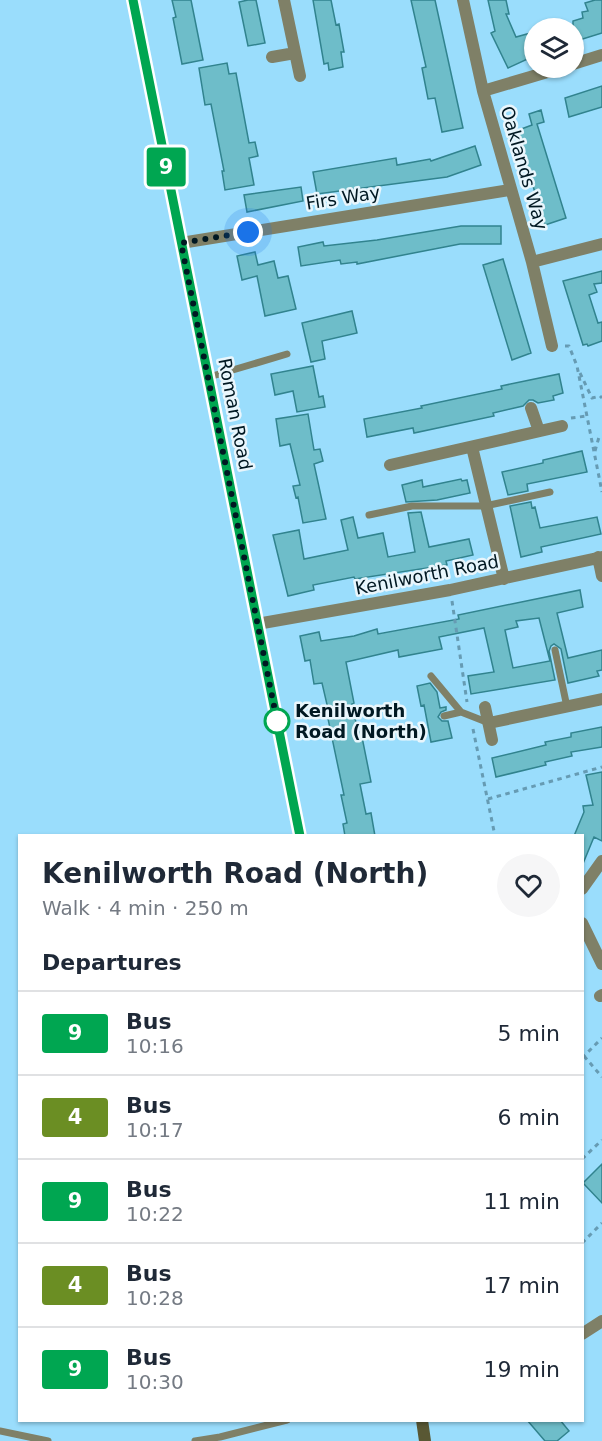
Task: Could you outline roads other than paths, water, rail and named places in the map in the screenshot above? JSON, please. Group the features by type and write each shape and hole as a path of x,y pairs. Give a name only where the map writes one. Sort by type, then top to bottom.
{"street":[{"name":"Roman Road","path":"133,0 300,834"},
{"path":"284,0 300,76"},
{"name":"Oaklands Way","path":"463,0 483,91 532,262 552,346"},
{"path":"272,57 295,53"},
{"path":"584,61 602,55"},
{"path":"483,91 527,78"},
{"name":"Firs Way","path":"181,243 510,190"},
{"path":"532,262 602,244"},
{"path":"531,408 539,430"},
{"path":"390,465 561,426"},
{"path":"472,447 504,579"},
{"path":"600,557 602,576"},
{"name":"Kenilworth Road","path":"257,624 504,579 600,557"},
{"path":"489,723 602,699"},
{"path":"485,707 492,740"},
{"path":"584,886 602,861"},
{"path":"584,927 602,964"},
{"path":"584,1333 602,1321"},
{"path":"422,1422 425,1441"}],"lane":[{"path":"209,377 287,354"},
{"path":"369,514 412,506 486,506 550,492"},
{"path":"555,650 567,707"},
{"path":"431,676 461,712 489,723"},
{"path":"444,716 461,712"},
{"path":"195,1441 278,1422"},
{"path":"0,1431 48,1441"}],"place":[{"name":"Kenilworth Road (North)","path":"277,721"}]}
